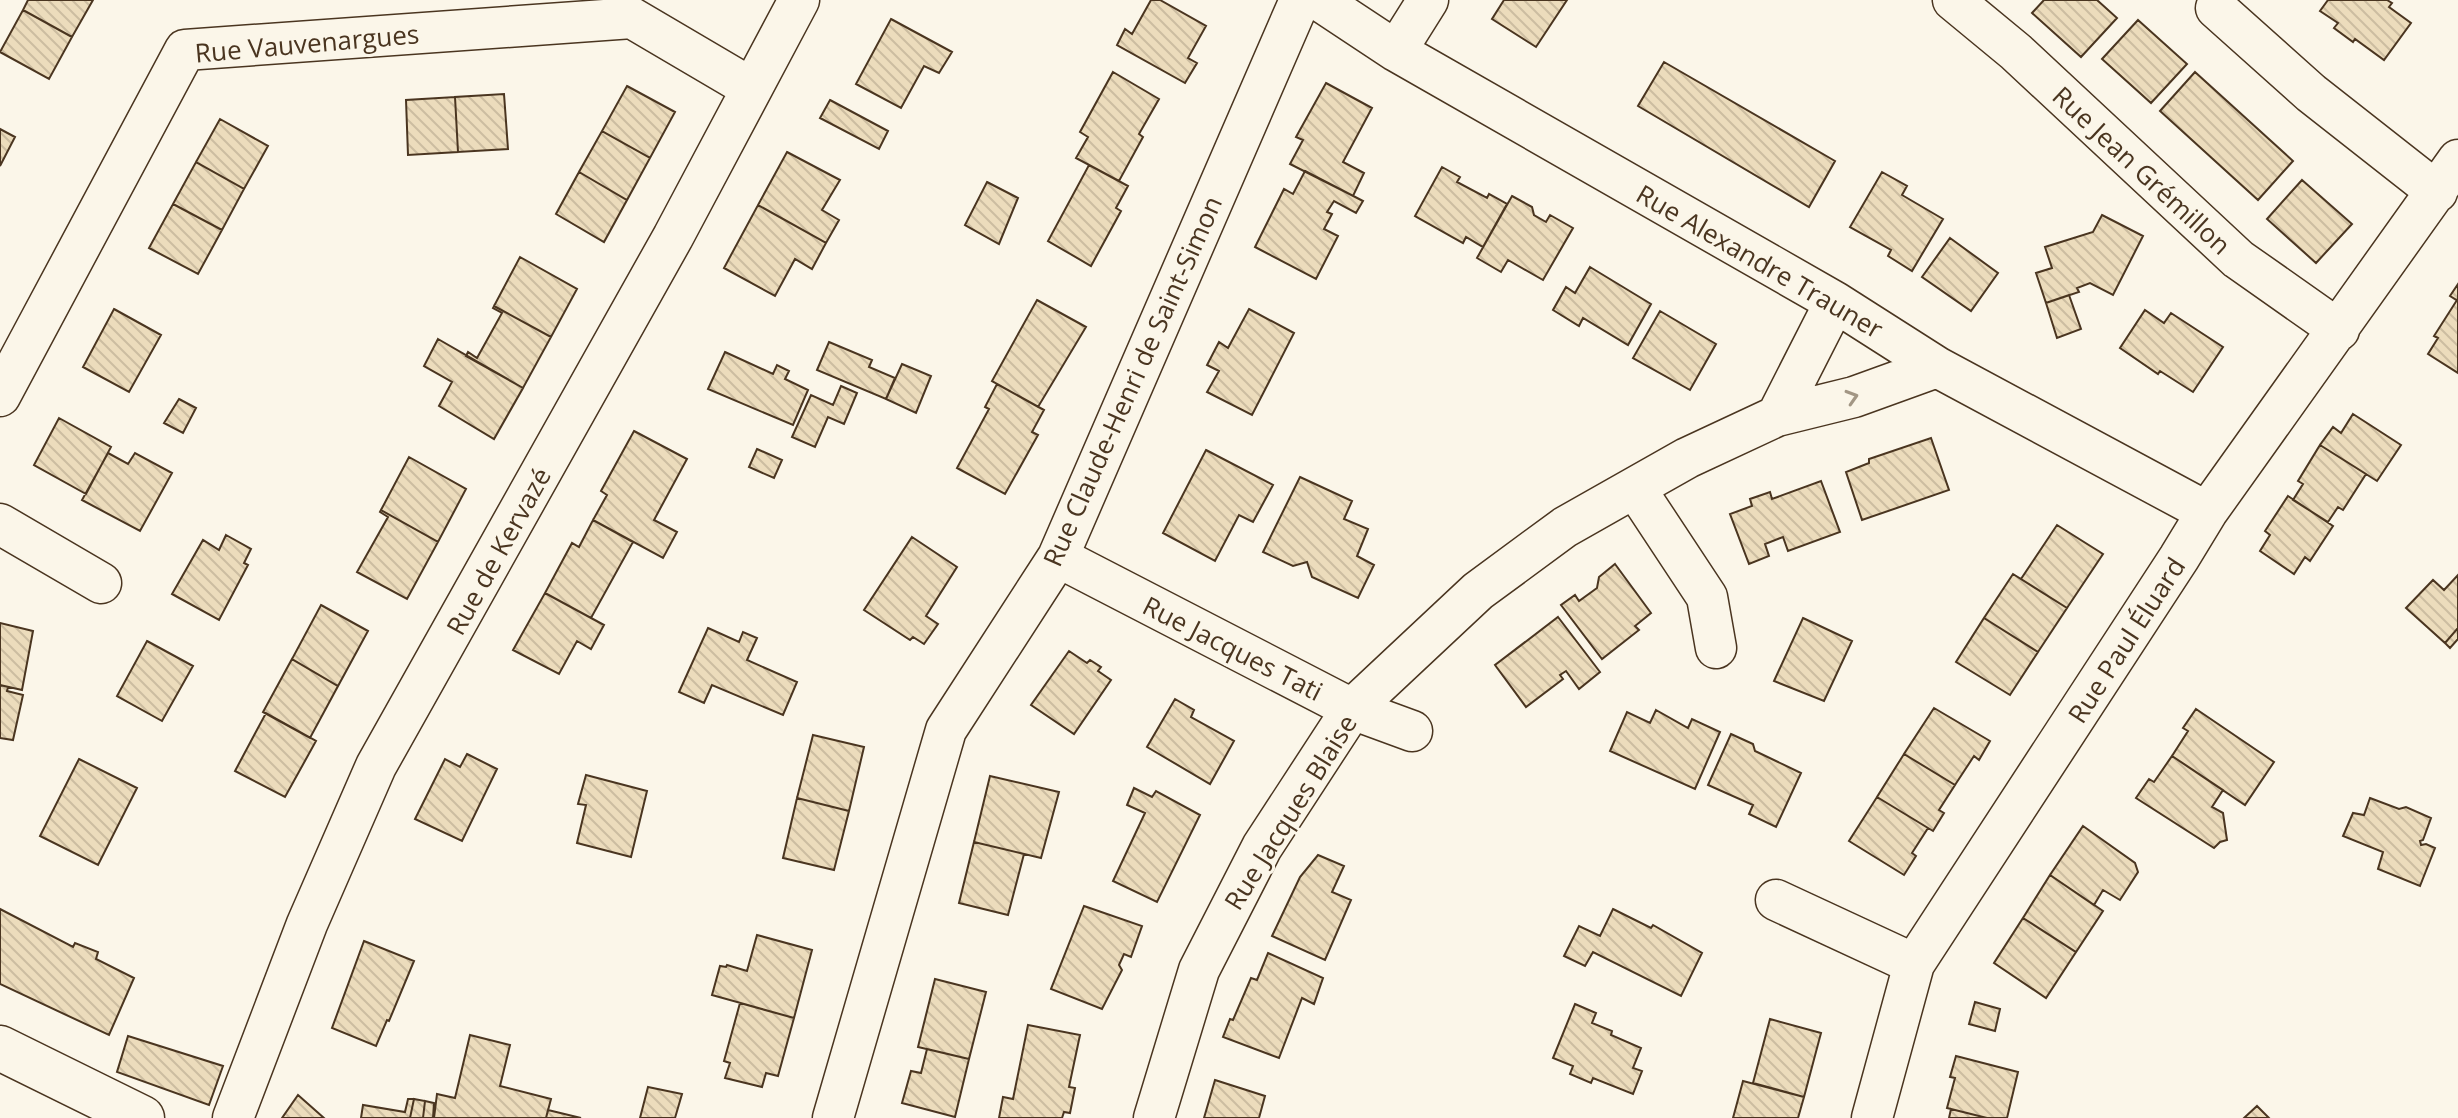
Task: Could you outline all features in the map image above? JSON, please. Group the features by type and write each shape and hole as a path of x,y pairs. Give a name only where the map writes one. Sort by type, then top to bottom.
{"street":[{"name":"Rue de Kervazé","path":"233,1118 307,924 376,766 673,237 799,0"},
{"name":"Rue Claude-Henri de Saint-Simon","path":"833,1118 946,730 1058,557 1300,0"},
{"name":"Rue Alexandre Trauner","path":"1319,0 1396,51 1835,302 1937,367 2207,512"},
{"path":"1396,51 1428,0"},
{"name":"Rue Jean Grémillon","path":"1953,0 2016,52 2238,259 2339,330"},
{"name":"Rue Paul Éluard","path":"1872,1118 1914,964 2171,572 2207,512 2448,176 2311,93 2216,8"},
{"name":"Rue Vauvenargues","path":"0,396 185,50 632,18 751,88"},
{"path":"1777,416 1835,302"},
{"name":"Rue Jacques Blaise","path":"1154,1118 1199,970 1262,847 1352,709 1478,591 1565,527 1687,458 1777,416 1854,397 1937,367"},
{"path":"1635,488 1707,597 1716,648"},
{"path":"0,524 101,583"},
{"name":"Rue Jacques Tati","path":"1058,557 1352,709 1412,731"},
{"path":"1776,900 1914,964"},
{"path":"0,1048 142,1118"}],"building":[{"path":"28,0 93,0 72,37 23,10"},
{"path":"1151,0 1160,0 1206,26 1188,58 1197,63 1185,83 1117,45 1125,29 1132,34"},
{"path":"1504,0 1567,0 1536,47 1492,19"},
{"path":"2044,0 2097,0 2117,18 2081,57 2032,13"},
{"path":"2328,0 2387,0 2392,3 2389,7 2411,23 2384,60 2334,28 2338,23 2320,11"},
{"path":"23,10 72,37 49,79 0,52"},
{"path":"891,19 952,52 939,73 924,66 901,108 856,84"},
{"path":"2138,20 2187,64 2151,103 2102,59"},
{"path":"1664,62 1835,161 1809,207 1638,106"},
{"path":"1113,72 1159,99 1139,134 1143,137 1119,181 1076,158 1088,137 1080,132"},
{"path":"2195,72 2293,161 2258,200 2160,111"},
{"path":"1326,83 1372,108 1343,162 1364,173 1353,196 1290,164 1303,140 1296,137"},
{"path":"627,86 675,112 650,158 602,131"},
{"path":"504,94 508,149 458,152 455,97"},
{"path":"455,97 458,152 408,155 406,100"},
{"path":"830,100 888,131 879,149 820,118"},
{"path":"220,119 268,146 244,189 196,162"},
{"path":"0,129 15,137 0,166"},
{"path":"602,131 650,158 627,200 579,172"},
{"path":"787,152 840,180 822,210 839,220 826,243 758,205"},
{"path":"196,162 244,189 222,230 173,204"},
{"path":"1089,165 1128,186 1116,208 1121,211 1091,266 1048,241"},
{"path":"1442,167 1460,177 1457,182 1487,198 1489,194 1507,204 1483,247 1466,237 1463,243 1415,216"},
{"path":"1305,171 1363,201 1356,213 1334,201 1327,212 1332,214 1324,229 1338,236 1316,279 1255,247 1284,189 1293,194"},
{"path":"579,172 627,200 604,242 556,214"},
{"path":"1882,172 1907,186 1902,195 1943,219 1912,271 1888,256 1891,250 1850,227"},
{"path":"2302,180 2352,224 2316,263 2267,219"},
{"path":"987,182 1018,198 999,244 965,225"},
{"path":"1512,196 1532,207 1534,215 1546,222 1550,215 1573,228 1543,280 1508,260 1501,272 1477,258"},
{"path":"173,204 222,230 198,274 149,248"},
{"path":"758,205 826,243 812,269 795,259 775,296 724,268"},
{"path":"2102,215 2143,236 2113,295 2090,283 2077,288 2079,292 2046,303 2036,273 2052,268 2045,247 2093,232"},
{"path":"1950,238 1998,273 1971,311 1922,277"},
{"path":"520,257 577,289 551,337 494,306"},
{"path":"1590,267 1651,304 1628,345 1583,318 1579,326 1553,310 1566,287 1575,293"},
{"path":"2458,284 2458,301 2450,296"},
{"path":"2069,295 2081,329 2057,338 2046,303"},
{"path":"1037,300 1086,327 1038,407 992,381"},
{"path":"2457,300 2458,373 2428,354 2438,338 2434,336"},
{"path":"494,306 551,337 523,388 466,356 468,352 477,358 502,313"},
{"path":"114,309 161,335 129,392 83,367"},
{"path":"1249,309 1294,333 1252,415 1207,392 1219,371 1207,365 1219,342 1228,348"},
{"path":"2145,310 2164,323 2171,313 2223,347 2193,392 2160,371 2158,374 2120,348"},
{"path":"1660,311 1716,344 1690,390 1633,358"},
{"path":"438,339 523,388 494,439 439,406 452,382 424,366"},
{"path":"829,342 872,360 869,367 895,378 886,399 817,370"},
{"path":"725,352 773,374 777,365 789,371 785,379 808,390 793,425 708,389"},
{"path":"902,364 931,376 916,413 886,399"},
{"path":"997,384 1044,410 1032,432 1038,435 1005,494 957,468 989,409 985,407"},
{"path":"841,386 857,393 844,424 828,417 815,447 792,437 811,395 833,405"},
{"path":"179,399 196,408 183,433 164,423"},
{"path":"2353,414 2401,445 2377,481 2320,445 2333,427 2341,433"},
{"path":"59,418 111,447 86,494 34,465"},
{"path":"634,431 687,459 654,520 677,532 663,558 593,520 607,495 601,491"},
{"path":"1931,438 1949,490 1862,520 1846,472 1869,463 1869,459"},
{"path":"2320,445 2366,474 2343,510 2338,507 2328,522 2293,500 2303,484 2298,481"},
{"path":"757,449 782,460 774,478 749,467"},
{"path":"1206,450 1273,485 1253,522 1239,515 1215,561 1163,533"},
{"path":"108,453 128,464 135,453 172,473 140,531 82,500"},
{"path":"409,457 466,489 438,542 381,510"},
{"path":"1300,477 1352,501 1344,519 1368,529 1357,556 1374,565 1358,598 1312,577 1307,562 1293,566 1263,552"},
{"path":"1821,481 1840,532 1788,551 1783,537 1765,544 1769,556 1749,564 1730,514 1752,506 1750,499 1770,492 1772,499"},
{"path":"2288,496 2333,526 2310,561 2305,557 2294,574 2260,551 2270,535 2265,531"},
{"path":"381,510 438,542 407,599 357,572 388,517"},
{"path":"593,520 633,542 591,618 545,593 572,543 579,547"},
{"path":"2057,525 2103,554 2067,608 2021,579"},
{"path":"226,535 251,549 244,563 248,565 219,620 172,594 203,540 219,550"},
{"path":"912,537 957,567 926,616 938,624 924,644 913,637 910,640 864,610"},
{"path":"1615,564 1651,613 1635,626 1639,630 1602,659 1561,605 1575,595 1579,601 1597,588 1599,577"},
{"path":"2013,574 2067,608 2038,652 1984,618"},
{"path":"2458,575 2458,628 2445,643 2406,608 2433,580 2444,590"},
{"path":"545,593 604,625 591,649 577,641 559,674 513,650"},
{"path":"321,605 368,631 338,686 292,659"},
{"path":"1558,617 1600,672 1579,689 1566,671 1560,675 1563,679 1526,707 1495,665"},
{"path":"1803,618 1852,641 1824,701 1774,681"},
{"path":"1984,618 2038,652 2010,695 1956,662"},
{"path":"0,623 33,631 22,690 0,685"},
{"path":"708,628 739,642 743,632 757,638 747,660 797,682 783,715 712,685 704,703 679,692"},
{"path":"2458,628 2458,639 2450,648 2445,643"},
{"path":"147,641 193,666 162,721 117,696"},
{"path":"1069,651 1087,663 1090,660 1101,667 1098,671 1111,680 1074,734 1031,705"},
{"path":"292,659 338,686 310,738 263,712"},
{"path":"0,685 8,687 7,691 23,695 13,740 0,738"},
{"path":"1175,699 1194,710 1191,717 1234,741 1210,784 1147,747"},
{"path":"1934,708 1990,741 1979,760 1974,756 1955,785 1904,754"},
{"path":"2196,709 2274,762 2245,805 2172,756 2188,731 2183,728"},
{"path":"1656,710 1688,728 1692,719 1720,732 1695,789 1610,751 1627,712 1650,723"},
{"path":"266,713 316,741 285,797 235,771"},
{"path":"1731,734 1753,744 1755,751 1801,773 1776,827 1749,814 1753,805 1708,785"},
{"path":"813,735 864,747 849,811 797,798"},
{"path":"467,754 497,769 462,841 415,819 445,759 460,767"},
{"path":"1904,754 1955,785 1939,810 1944,813 1933,831 1877,797"},
{"path":"2172,756 2223,790 2212,807 2223,813 2227,840 2214,848 2136,798 2149,779 2154,782"},
{"path":"79,759 137,788 98,865 40,836"},
{"path":"586,775 647,791 631,857 577,843 586,805 578,804"},
{"path":"990,776 1059,792 1041,858 974,842"},
{"path":"1134,788 1152,797 1156,791 1200,815 1157,902 1113,881 1145,813 1127,805"},
{"path":"1877,797 1928,828 1912,853 1916,856 1904,875 1849,841"},
{"path":"797,798 849,811 834,870 783,858"},
{"path":"2370,798 2399,809 2406,807 2431,818 2420,841 2421,845 2435,848 2420,886 2378,869 2383,852 2343,836 2353,813 2364,815"},
{"path":"2083,826 2135,863 2138,872 2120,900 2103,890 2094,905 2050,875"},
{"path":"974,842 1024,854 1008,915 959,903"},
{"path":"1318,855 1344,866 1332,892 1351,900 1325,960 1272,936 1300,877"},
{"path":"2050,875 2103,911 2076,952 2023,918"},
{"path":"1084,906 1142,926 1131,957 1124,954 1119,965 1122,970 1102,1009 1051,989"},
{"path":"0,909 73,947 75,943 98,952 96,959 134,978 109,1035 0,984"},
{"path":"1613,909 1651,928 1653,925 1702,953 1681,996 1593,952 1585,966 1564,956 1579,926 1600,936"},
{"path":"2023,918 2076,952 2046,998 1994,963"},
{"path":"757,935 812,950 794,1018 712,995 720,966 747,971"},
{"path":"364,941 414,961 376,1046 332,1028"},
{"path":"1268,953 1323,978 1314,1004 1302,998 1279,1058 1223,1037 1251,978 1257,980"},
{"path":"935,979 986,992 969,1059 918,1047"},
{"path":"1975,1002 2000,1009 1995,1031 1969,1024"},
{"path":"740,1003 794,1018 778,1076 766,1073 762,1087 725,1078 730,1063 724,1061"},
{"path":"1575,1004 1596,1013 1592,1023 1641,1048 1633,1068 1642,1071 1633,1094 1593,1078 1591,1083 1570,1074 1573,1066 1553,1058"},
{"path":"1770,1019 1821,1033 1804,1097 1753,1083"},
{"path":"1028,1025 1080,1035 1069,1087 1075,1088 1070,1113 1064,1112 1062,1118 999,1118 1003,1097 1013,1099"},
{"path":"470,1035 510,1045 500,1086 551,1099 546,1118 434,1118 437,1094 455,1098"},
{"path":"128,1036 223,1066 209,1105 117,1072"},
{"path":"927,1049 969,1059 955,1117 902,1103 911,1071 921,1073"},
{"path":"1956,1056 2018,1072 2007,1118 1987,1118 1947,1108 1955,1078 1950,1077"},
{"path":"1215,1080 1265,1096 1259,1118 1204,1118"},
{"path":"1743,1081 1804,1097 1798,1118 1733,1118"},
{"path":"648,1087 682,1094 675,1118 640,1118"},
{"path":"298,1095 324,1118 282,1118"},
{"path":"408,1099 414,1099 410,1118 361,1118 363,1105 405,1112"},
{"path":"414,1099 425,1101 423,1118 410,1118"},
{"path":"425,1101 434,1103 433,1118 423,1118"},
{"path":"2257,1106 2269,1118 2244,1118"},
{"path":"1951,1109 1987,1118 1949,1118"},
{"path":"548,1110 581,1118 546,1118"}]}
